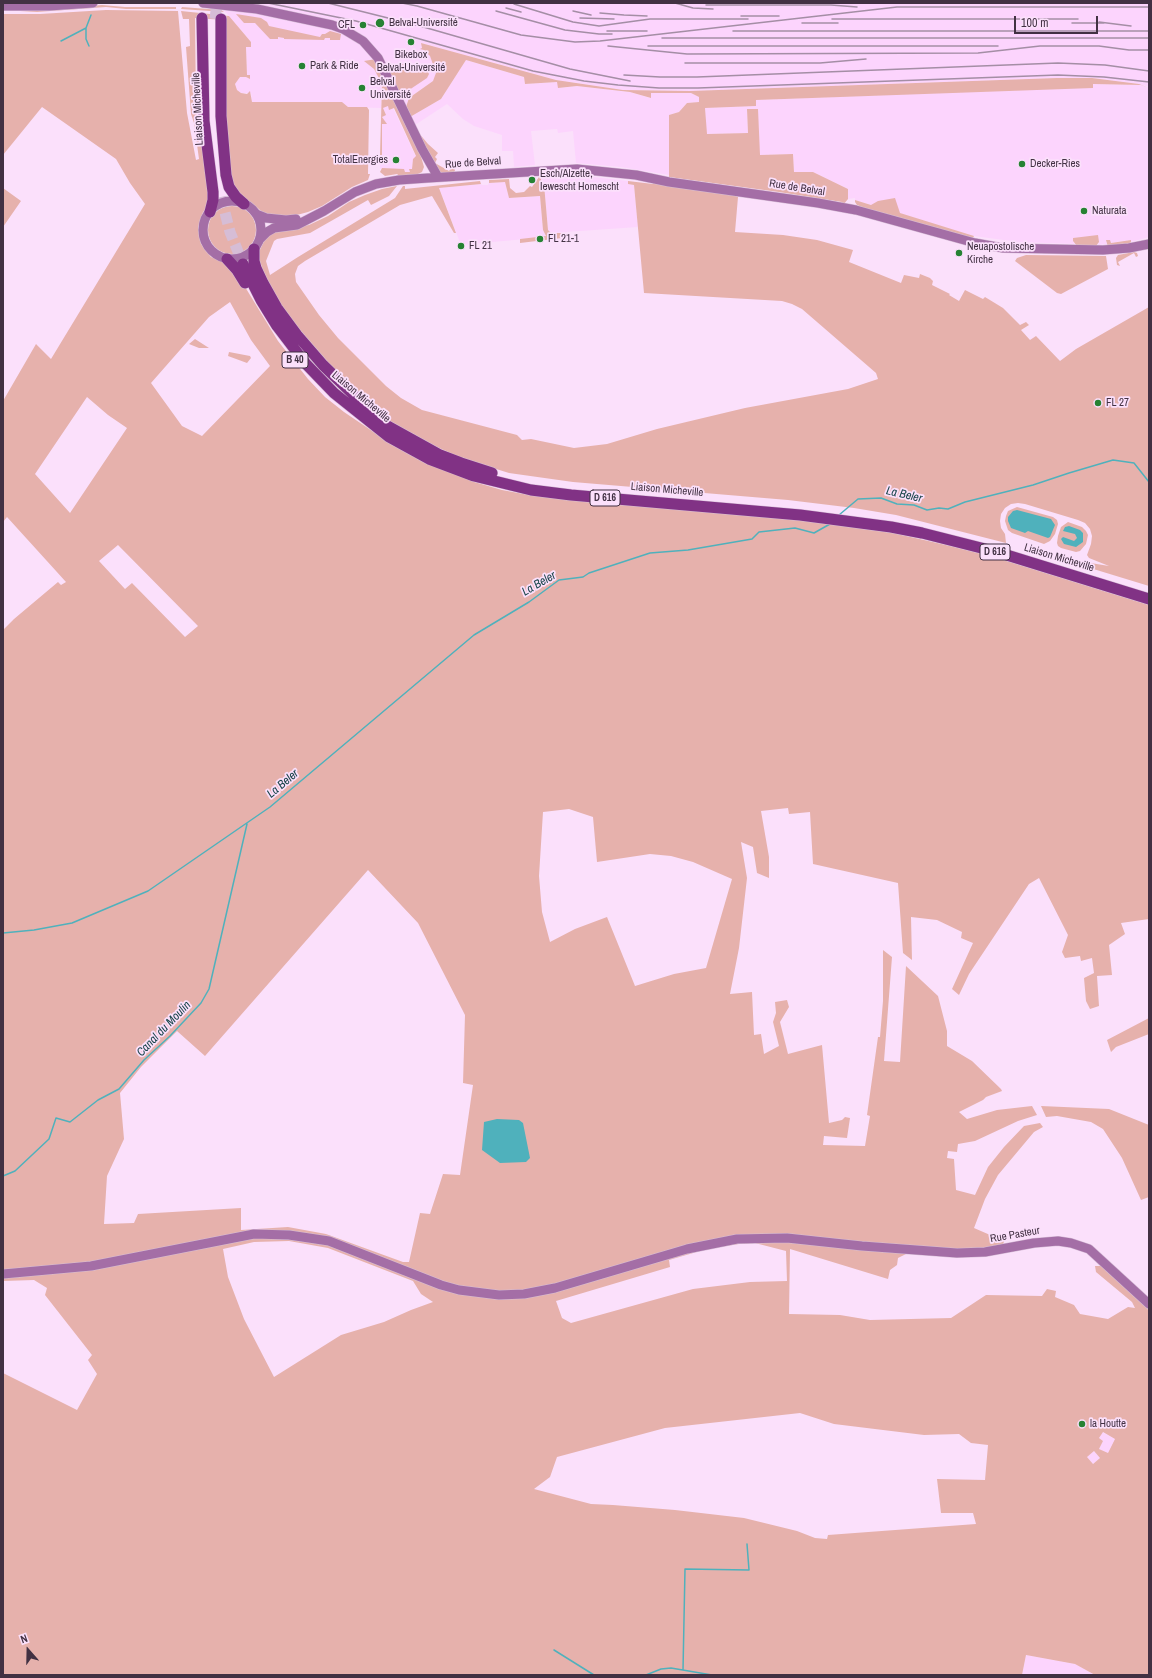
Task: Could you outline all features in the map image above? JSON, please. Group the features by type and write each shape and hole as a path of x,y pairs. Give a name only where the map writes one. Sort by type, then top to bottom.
{"highway":[{"name":"Liaison Micheville","path":"212,19 210,119 217,177 223,196"},
{"path":"212,19 225,168 229,187 236,197 244,204"},
{"path":"210,212 213,192 204,121 202,65 212,19"},
{"name":"B 40","path":"257,244 256,268 277,308 297,335 342,384 391,433"},
{"name":"B 40","path":"227,259 241,276 279,340 310,378 346,411 367,425 391,433"},
{"name":"Liaison Micheville","path":"245,263 268,313 306,364 334,393 429,458 474,476 531,490 571,495 838,515 918,525 1003,547 1149,592"},
{"name":"Liaison Micheville","path":"838,515 996,552 1149,599"}],"main road":[{"path":"3,6 49,6 93,3"},
{"name":"Rue de Belval","path":"203,3 243,7 286,15 343,29 364,40 378,58 422,149 438,177"},
{"name":"Rue de Belval","path":"422,149 428,178 551,170 600,171 856,210 979,244 1002,248 1103,250 1130,248 1149,244"},
{"path":"414,179 422,175 426,167"},
{"path":"313,217 286,220 266,218 256,214 244,204 237,202 222,204 210,212 204,226 205,240 214,252 227,259 242,257 257,244 267,232 274,228 297,225 313,217 349,195 370,186 399,180 428,178"},
{"path":"256,214 260,226 257,244"},
{"name":"Rue Pasteur","path":"3,1274 91,1266 254,1234 288,1235 329,1241 417,1277 453,1289 480,1294 505,1295 524,1294 555,1288 687,1249 737,1239 787,1238 862,1246 957,1253 996,1251 1045,1242 1071,1243 1085,1247 1095,1253 1149,1304"}],"shaded area":[{"path":"218,3 1149,3 1149,87 1139,84 1092,78 1057,78 690,91 623,90 556,80 421,43 424,50 430,56 436,69 436,76 433,81 409,98 406,107 371,61 366,61 374,69 382,84 381,108 348,107 341,102 252,102 251,93 241,93 237,90 235,84 240,77 250,79 247,75 246,47 251,47 251,42"},
{"path":"102,5 125,7 176,7 176,9 126,9 106,7 37,12 3,10 38,10"},
{"path":"182,7 221,10 224,12 181,9"},
{"path":"106,10 178,11 187,113 196,160 199,159 194,123 191,114 186,47 190,46 189,19 183,19 181,11 229,16 251,42 251,47 246,47 247,75 250,75 250,79 240,77 235,84 237,90 241,93 247,94 250,91 252,102 342,102 348,107 367,107 369,110 368,174 370,174 368,180 352,187 322,206 308,212 293,216 266,215 249,201 242,198 232,187 226,154 225,20 195,18 196,108 199,144 201,145 203,152 205,152 209,206 203,212 198,228 201,244 211,257 226,263 239,277 278,341 308,379 325,397 344,412 387,441 471,481 502,490 529,495 799,520 893,533 994,557 1149,605 1149,919 1121,923 1125,934 1109,945 1112,975 1097,976 1099,1006 1090,1009 1086,1001 1084,978 1094,973 1092,958 1081,961 1080,956 1065,958 1062,952 1068,935 1039,878 1029,884 969,974 959,995 952,989 973,943 961,938 962,932 937,920 911,917 912,960 903,953 898,883 813,864 810,812 789,814 788,808 761,811 769,857 769,878 757,873 753,847 741,842 747,878 739,948 730,994 752,992 754,1035 761,1034 764,1054 779,1046 773,1022 776,1013 775,1002 787,1000 789,1007 780,1022 788,1054 822,1045 829,1123 842,1120 845,1117 850,1118 847,1138 824,1136 823,1145 865,1146 870,1116 867,1115 878,1037 880,1037 883,1001 883,950 892,957 884,1061 900,1062 906,966 938,996 947,1031 947,1046 972,1061 1002,1091 986,1097 959,1112 967,1119 997,1110 1032,1106 1037,1115 1018,1121 975,1141 958,1144 957,1152 948,1151 947,1158 954,1159 956,1190 975,1195 988,1167 1024,1126 1040,1123 1043,1127 1034,1132 998,1175 985,1199 974,1228 1004,1241 1002,1250 914,1250 898,1258 897,1265 890,1270 888,1279 790,1249 789,1314 840,1315 870,1320 951,1318 986,1295 1042,1296 1047,1289 1056,1291 1055,1297 1074,1305 1080,1314 1108,1319 1128,1307 1135,1308 1132,1302 1096,1272 1095,1266 1102,1266 1145,1306 1149,1311 1149,1675 1095,1675 1075,1664 1026,1655 1022,1675 3,1675 3,1373 77,1410 97,1374 88,1360 92,1355 45,1295 47,1288 34,1280 3,1281 3,630 58,582 61,585 66,582 7,517 3,522 3,401 36,344 51,359 145,204 130,183 116,159 42,107 3,155 3,14 40,14","holes":["230,302 251,340 270,366 202,436 182,426 151,383 209,317","87,397 108,415 127,428 70,513 35,474","118,545 198,626 185,637 132,583 125,589 99,561","569,809 593,817 597,862 650,854 671,856 693,862 732,879 706,968 674,974 635,986 607,917 575,929 550,942 542,912 539,876 543,812","368,870 418,923 465,1015 463,1083 473,1085 460,1175 443,1174 430,1214 420,1213 409,1262 403,1262 326,1234 288,1227 241,1230 241,1208 138,1214 134,1223 104,1224 107,1176 124,1139 120,1093 141,1067 177,1031 205,1056","289,1241 328,1248 413,1281 421,1294 433,1302 384,1322 341,1335 274,1377 244,1319 228,1277 223,1249 254,1242","755,1243 786,1251 787,1281 750,1282 693,1289 571,1323 562,1318 556,1301 670,1267 669,1260 707,1249","800,1413 834,1424 924,1435 959,1434 971,1443 988,1445 985,1480 937,1479 941,1513 973,1513 976,1524 828,1535 827,1539 815,1538 797,1531 744,1518 675,1510 591,1504 534,1489 550,1477 557,1457 665,1428","1103,1432 1115,1439 1108,1453 1099,1449 1103,1441 1099,1438","1094,1451 1100,1458 1093,1464 1087,1457"]},
{"path":"236,14 261,18 267,22 269,26 320,37 322,34 330,31 341,34 340,40 330,40 330,38 325,38 324,40 284,39 278,37 278,39 270,39 255,23 244,23"},
{"path":"421,43 556,80 623,90 690,91 1057,78 1092,78 1139,84 1149,88 1141,85 1093,84 1093,88 756,100 756,106 705,108 707,134 748,133 747,109 758,109 760,155 793,154 794,172 813,172 848,189 848,199 843,205 842,202 669,177 669,115 679,112 687,103 699,102 699,97 691,93 651,93 651,98 630,92 577,86 558,88 557,82 525,84 524,77 466,60 441,99 410,117 406,107 409,98 433,81 436,73 430,56 424,50 420,49 422,48"},
{"path":"376,59 420,153 424,167 422,172 418,174 401,177 397,174 385,176 380,172 382,168 404,169 405,172 410,172 409,169 412,169 413,159 416,156 394,108 389,110 388,106 383,108 386,115 382,117 387,124 382,124 382,155 380,155 382,84 374,69 364,61"},
{"path":"466,60 524,77 525,84 558,82 559,88 577,86 630,92 650,98 651,93 691,93 699,97 700,102 687,103 679,112 669,115 669,175 621,167 576,163 573,131 558,133 557,129 531,131 535,165 514,167 513,151 502,151 502,135 474,126 463,119 447,104 415,125 410,117 441,99"},
{"path":"395,64 413,64 424,67 429,74 427,78 406,92 401,91 397,89 390,72 392,66"},
{"path":"1093,84 1141,85 1149,88 1149,237 1131,242 1130,240 1110,243 1106,241 1107,244 1098,245 1099,242 1073,241 1075,244 1019,242 974,236 855,200 855,198 848,199 848,189 813,172 794,172 793,154 760,155 747,109 748,133 706,134 705,108 755,106 755,100 1093,87"},
{"path":"388,106 393,108 416,157 413,161 410,172 404,172 404,169 380,169 380,155 382,154 382,123 386,124 382,117 383,108"},
{"path":"418,132 438,153 435,157 437,159 435,163 449,171 452,167 454,168 455,171 453,173 445,174 440,172 435,167"},
{"path":"576,175 628,181 628,184 634,185 638,227 551,233 548,230 544,184 541,181 541,177"},
{"path":"539,177 541,177 541,181 544,184 548,230 551,233 561,233 565,236 562,238 520,243 520,239 546,236 543,230 540,196 509,198 505,182 489,183 489,180 509,179 510,188 516,193 524,192 530,186 532,187"},
{"path":"480,181 481,184 439,188 456,233 454,233 432,196 400,205 298,266 295,274 296,282 319,315 338,338 386,386 401,398 422,410 517,435 522,440 531,439 574,448 607,444 657,429 745,408 848,389 878,379 876,373 802,309 792,304 782,301 644,293 634,185 628,184 628,181 653,184 653,181 732,194 738,197 735,232 783,235 817,240 853,250 849,262 901,283 904,275 919,278 920,274 930,278 933,281 932,285 950,294 949,295 959,301 965,290 983,299 985,297 1003,308 1020,325 1026,322 1029,325 1021,330 1030,340 1036,336 1060,361 1076,349 1149,307 1149,586 1077,564 1078,561 1109,566 1089,558 1087,555 1092,536 1090,529 1085,523 1025,504 1011,504 1005,508 1001,514 1001,528 1005,534 1006,543 896,515 854,508 788,500 573,482 509,473 464,459 421,440 395,425 378,414 344,383 279,307 257,256 265,239 273,231 309,225 328,216 349,202 382,189 397,186 389,196 371,205 368,200 310,233 277,239 274,241 266,261 270,275 395,198 403,186 405,186 405,189"},
{"path":"505,182 509,198 540,196 543,230 546,237 461,245 439,188 481,184 488,185 489,183"},
{"path":"3,188 21,201 3,227"},
{"path":"895,198 900,213 974,236 973,238 876,213 857,205 855,202 855,200 871,205 878,201"},
{"path":"232,206 241,208 249,213 254,221 256,230 254,239 249,247 241,252 232,254 223,252 215,247 210,239 208,230 210,221 215,213 223,208"},
{"path":"1098,235 1099,242 1096,246 1077,246 1073,241 1073,238"},
{"path":"1106,240 1110,240 1111,243 1131,240 1131,242 1130,244 1108,247"},
{"path":"1134,252 1137,253 1138,256 1136,257 1134,253 1118,262 1120,266 1117,265 1116,258 1118,255"},
{"path":"1026,255 1106,256 1108,269 1061,294 1057,293 1015,261 1017,258"},
{"path":"195,339 209,348 199,348 189,344"},
{"path":"229,352 250,356 251,358 247,363 228,356"},
{"path":"1017,507 1053,517 1057,520 1058,524 1055,534 1050,541 1044,544 1012,533 1008,530 1005,521 1006,516 1008,511"},
{"path":"1068,522 1082,527 1088,535 1086,544 1080,551 1076,552 1058,546 1058,536 1061,527"},
{"path":"1149,1018 1149,1034 1116,1047 1111,1052 1107,1040"},
{"path":"1041,1106 1109,1109 1149,1125 1149,1197 1141,1200 1122,1158 1103,1129 1091,1122 1057,1116 1046,1117"},
{"path":"1102,1432 1115,1439 1108,1453 1099,1449 1103,1441 1099,1438"},
{"path":"1094,1451 1100,1458 1093,1464 1087,1457"},
{"path":"1026,1655 1075,1664 1095,1675 1022,1675"}],"water":[{"path":"1017,510 1051,519 1055,525 1050,537 1048,538 1028,531 1025,533 1011,528 1008,517 1013,511"},
{"path":"1069,526 1080,530 1083,533 1083,542 1076,547 1064,544 1061,539 1063,537 1074,541 1077,538 1075,534 1063,531 1065,527"},
{"path":"497,1119 519,1120 523,1123 530,1158 526,1162 500,1163 482,1150 484,1122"}],"waterway":[{"path":"89,46 86,39 86,28 91,15"},
{"path":"61,41 86,28"},
{"name":"La Beler","path":"839,515 858,499 881,498 897,504 914,505 927,510 939,508 948,509 965,502 1033,485 1113,460 1134,463 1149,482"},
{"name":"La Beler","path":"3,933 34,930 72,923 148,891 270,807 474,635 529,602 559,580 583,577 589,573 650,553 688,550 752,539 759,532 795,528 814,533 830,524"},
{"name":"Canal du Moulin","path":"3,1176 15,1171 49,1139 56,1118 70,1122 98,1100 119,1089 144,1060 170,1036 201,1003 209,989 247,824"},
{"path":"683,1670 685,1569 749,1570 747,1544"},
{"path":"554,1650 594,1675"},
{"path":"646,1675 661,1669 671,1668 712,1675"}],"tunnel":[{"path":"215,19 217,3"},
{"path":"221,197 230,232 243,264"}],"railway":[{"path":"268,3 356,21 533,71 584,81 618,85 659,88 698,88 1058,75 1104,77 1149,82"},
{"path":"328,3 420,26 570,69 630,81"},
{"path":"402,3 521,35 575,42 600,41 897,7 1149,7"},
{"path":"675,3 693,8 713,9"},
{"path":"514,4 573,22 599,26 650,19 748,19"},
{"path":"706,5 831,5 857,7"},
{"path":"506,8 521,12"},
{"path":"496,11 565,30 612,34"},
{"path":"573,11 591,15"},
{"path":"600,13 647,16"},
{"path":"741,16 779,16"},
{"path":"580,18 614,19"},
{"path":"832,19 1078,19"},
{"path":"1099,22 1131,26"},
{"path":"802,23 838,23"},
{"path":"1072,23 1104,23"},
{"path":"607,31 647,31"},
{"path":"733,31 1149,31"},
{"path":"662,38 1149,38"},
{"path":"608,46 687,54 978,53 1040,46 1099,46 1129,50 1149,50"},
{"path":"648,46 998,46"},
{"path":"685,63 820,63 866,59"},
{"path":"624,75 697,77 1058,63 1105,65 1149,71"}],"place":[{"name":"Belval-Université","path":"380,23"},
{"name":"CFL","path":"363,25"},
{"name":"Bikebox Belval-Université","path":"411,42"},
{"name":"Park & Ride","path":"302,66"},
{"name":"Belval Université","path":"362,88"},
{"name":"TotalEnergies","path":"396,160"},
{"name":"Decker-Ries","path":"1022,164"},
{"name":"Esch/Alzette, Iewescht Homescht","path":"532,180"},
{"name":"Naturata","path":"1084,211"},
{"name":"FL 21-1","path":"540,239"},
{"name":"FL 21","path":"461,246"},
{"name":"Neuapostolische Kirche","path":"959,253"},
{"name":"FL 27","path":"1098,403"},
{"name":"la Houtte","path":"1082,1424"}]}
